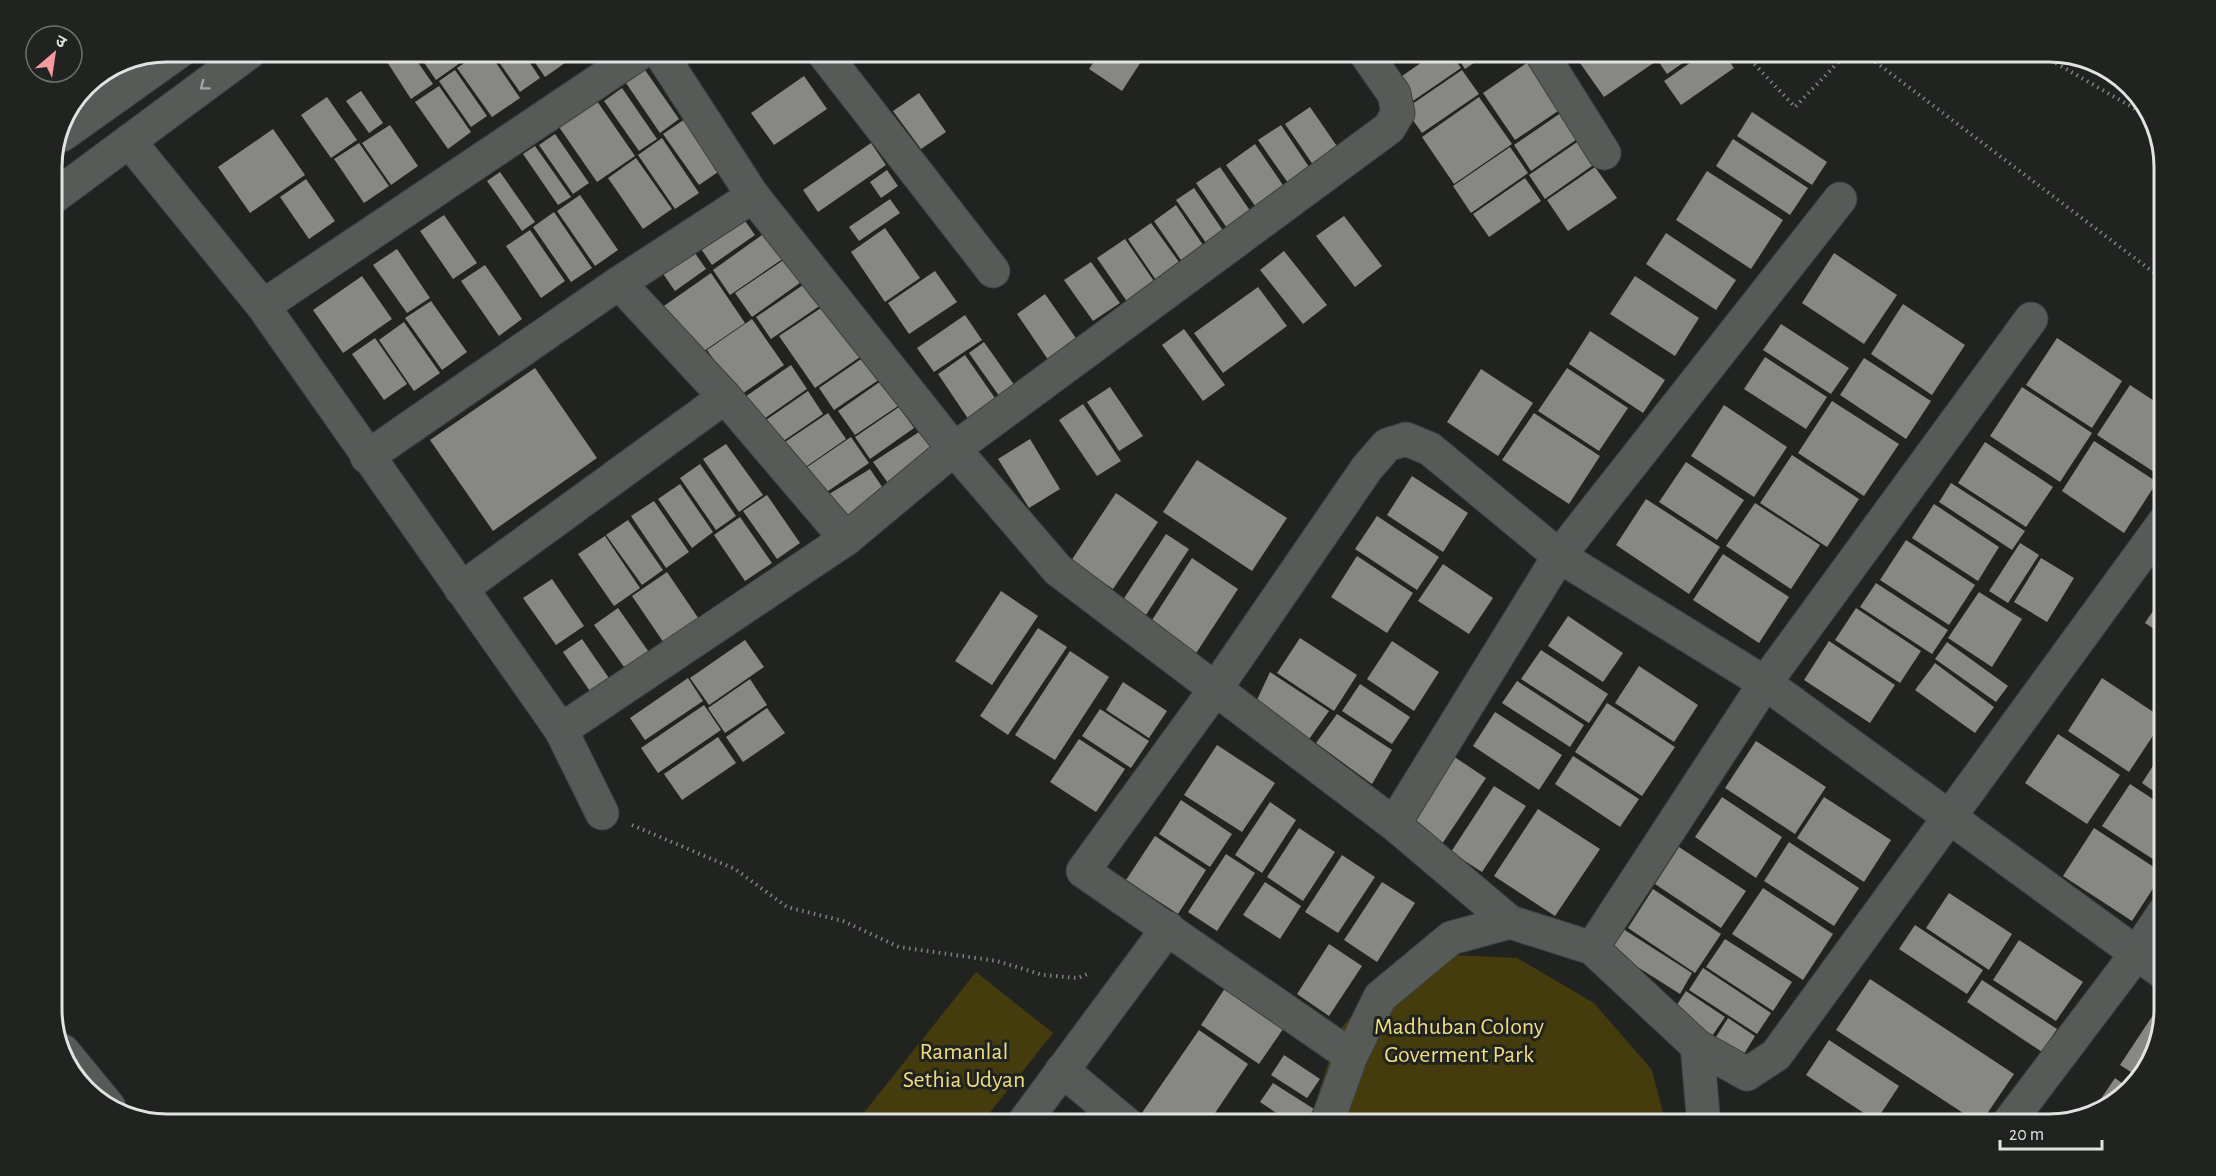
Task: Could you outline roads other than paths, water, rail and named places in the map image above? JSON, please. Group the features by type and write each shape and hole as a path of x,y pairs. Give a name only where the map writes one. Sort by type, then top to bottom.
{"street":[{"path":"62,191 235,62"},
{"path":"263,306 627,62"},
{"path":"666,62 753,196 954,449 1058,570 1394,824 1510,922 1592,948 1697,1046 1747,1074 1776,1054 2154,536"},
{"path":"831,62 993,271"},
{"path":"561,730 846,539 954,449 1389,128 1398,113 1394,94 1372,62"},
{"path":"1547,62 1604,153"},
{"path":"70,127 115,81 154,63"},
{"path":"129,141 263,306 561,730 602,813"},
{"path":"367,457 619,283 753,196"},
{"path":"1394,824 1559,556 1840,199"},
{"path":"619,283 725,398 846,539"},
{"path":"1592,948 1765,683 2031,319"},
{"path":"461,590 725,398"},
{"path":"1351,1056 1083,871 1214,690 1367,468 1387,446 1406,439 1430,449 1559,556 1765,683 2154,966"},
{"path":"1330,1114 1351,1056 1380,997 1451,938 1510,922"},
{"path":"1030,1114 1168,928"},
{"path":"2015,1114 2154,928"},
{"path":"1697,1046 1703,1114"},
{"path":"1062,1070 1115,1114"}],"park label":[{"name":"Madhuban Colony Goverment Park","path":"1459,1041"},
{"name":"Ramanlal Sethia Udyan","path":"964,1066"}]}
